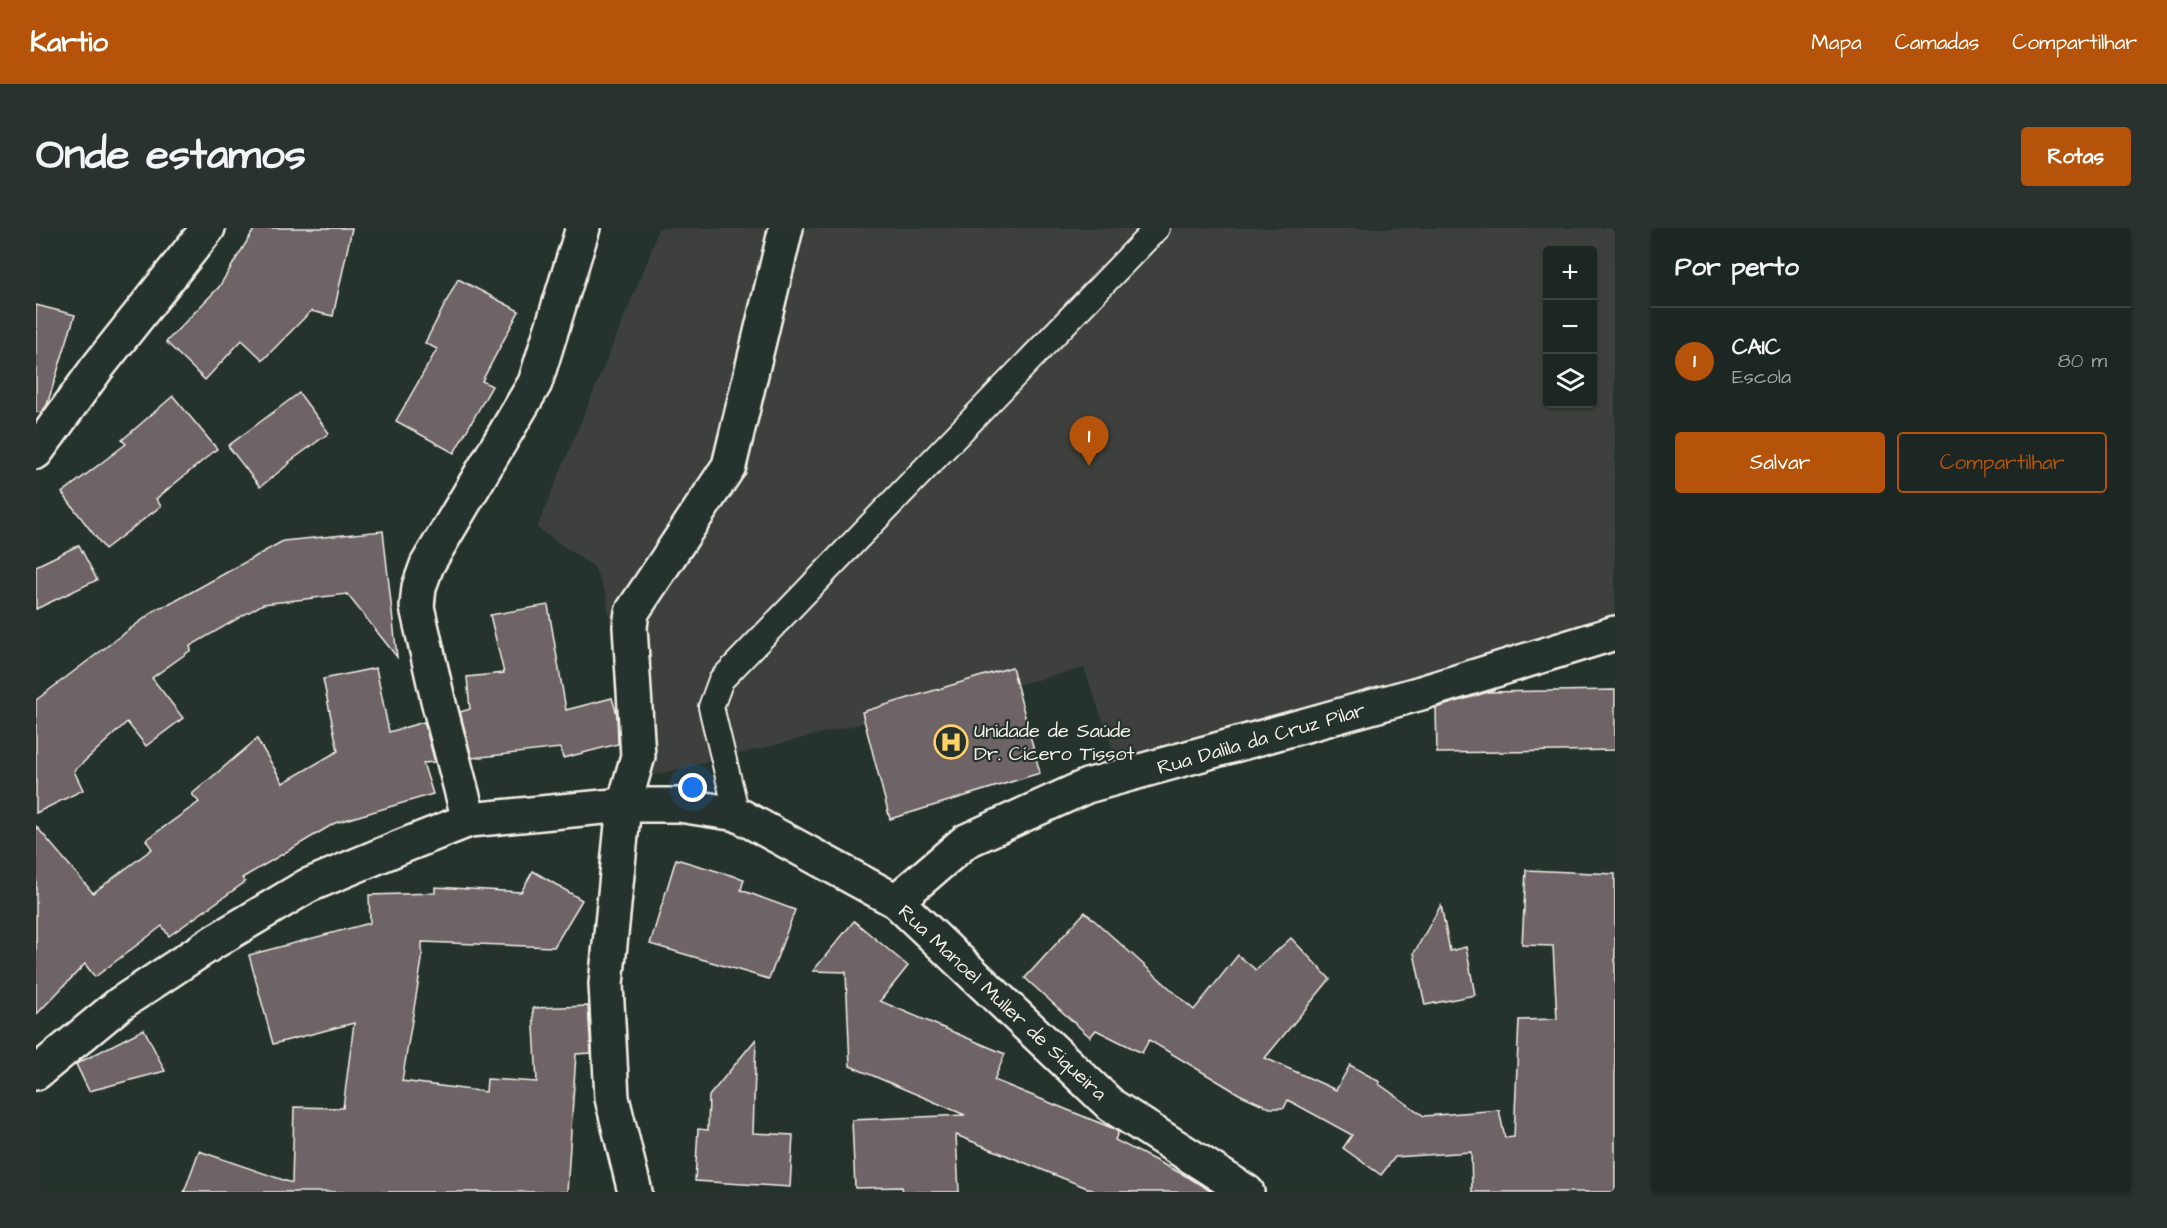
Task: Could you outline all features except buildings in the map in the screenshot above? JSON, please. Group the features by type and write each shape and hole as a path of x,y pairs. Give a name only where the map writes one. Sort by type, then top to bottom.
{"street":[{"path":"36,452 97,368 208,228"},
{"path":"469,820 417,607 419,587 427,565 535,383 584,228"},
{"path":"635,1192 612,1098 606,984 624,805 638,756 630,627 632,612 729,466 786,228"},
{"name":"Rua Dalila da Cruz Pilar","path":"896,901 966,841 1087,786 1421,693 1615,633"},
{"name":"Rua Manoel Muller de Siqueira","path":"36,1073 121,1004 212,943 307,886 469,820 624,805 679,806 737,814 896,901 1112,1106 1247,1192"}],"lane":[{"path":"737,814 711,707 721,680 1157,228"}],"shaded area":[{"path":"658,228 1615,228 1615,628 1127,789 1084,668 634,780 606,595 594,567 537,528 650,255"}],"place":[{"name":"CAIC","path":"1089,466"},
{"name":"Unidade de Saúde Dr. Cícero Tissot","path":"951,742"}]}
